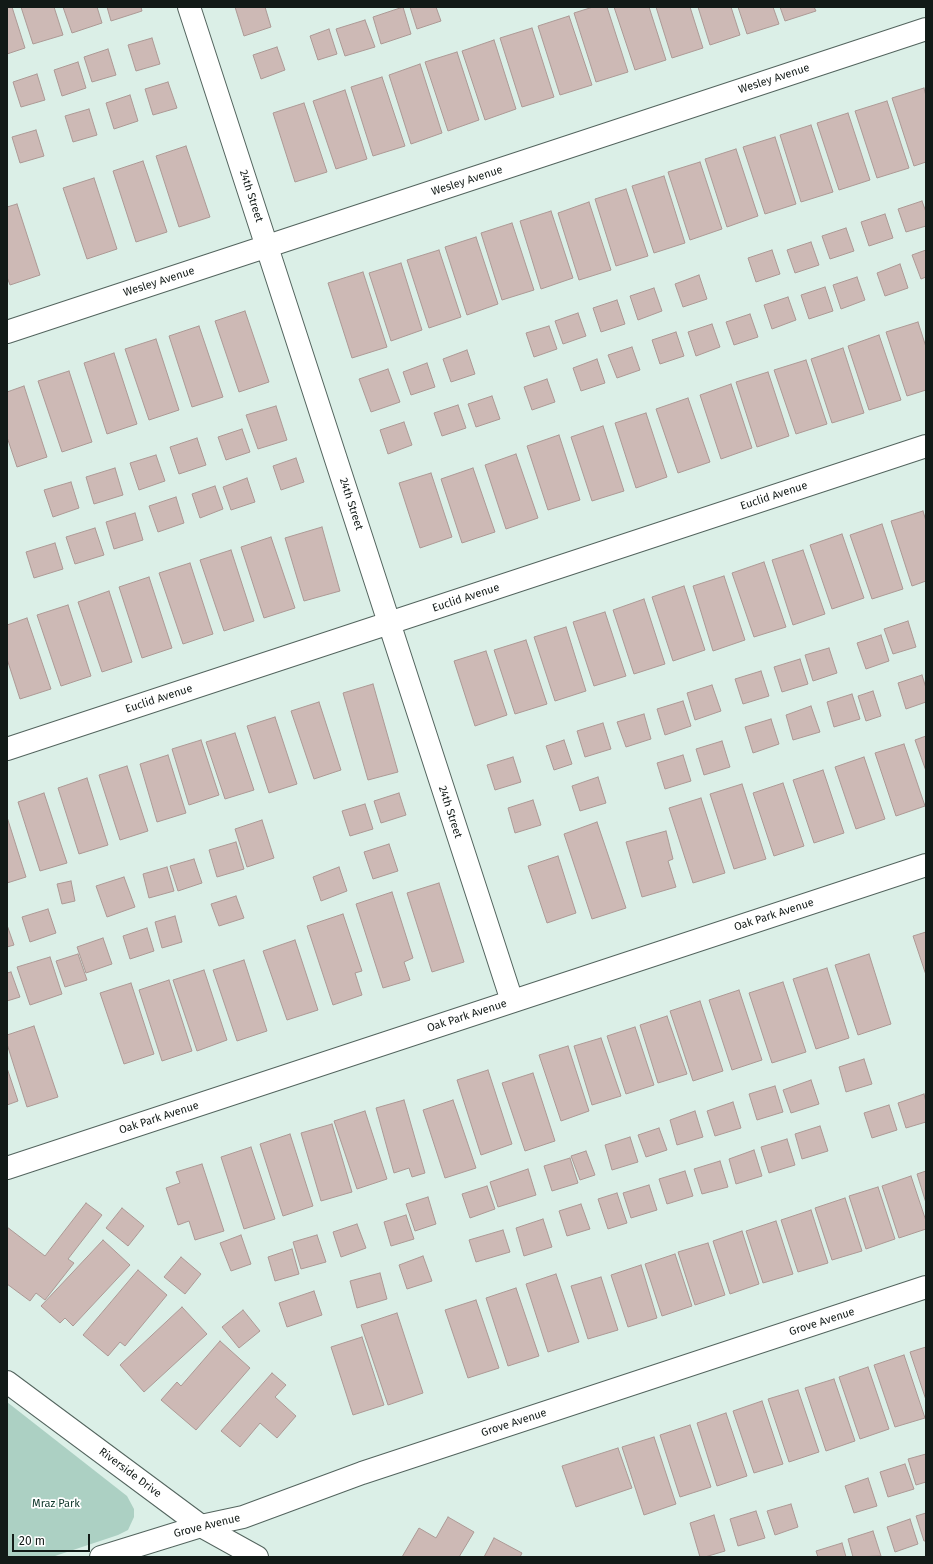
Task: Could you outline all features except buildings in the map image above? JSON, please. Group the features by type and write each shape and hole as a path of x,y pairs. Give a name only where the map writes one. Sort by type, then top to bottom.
{"street":[{"name":"24th Street","path":"189,7 512,1001"},
{"name":"Wesley Avenue","path":"7,332 926,30"},
{"name":"Euclid Avenue","path":"7,749 926,446"},
{"name":"Oak Park Avenue","path":"7,1168 926,864"},
{"name":"Grove Avenue","path":"102,1557 201,1526 243,1517 370,1470 926,1287"},
{"name":"Riverside Drive","path":"7,1382 201,1526 257,1557"}],"green space":[{"name":"Mraz Park","path":"7,1402 127,1496 134,1509 134,1517 128,1530 118,1535 52,1557 7,1557"}]}
